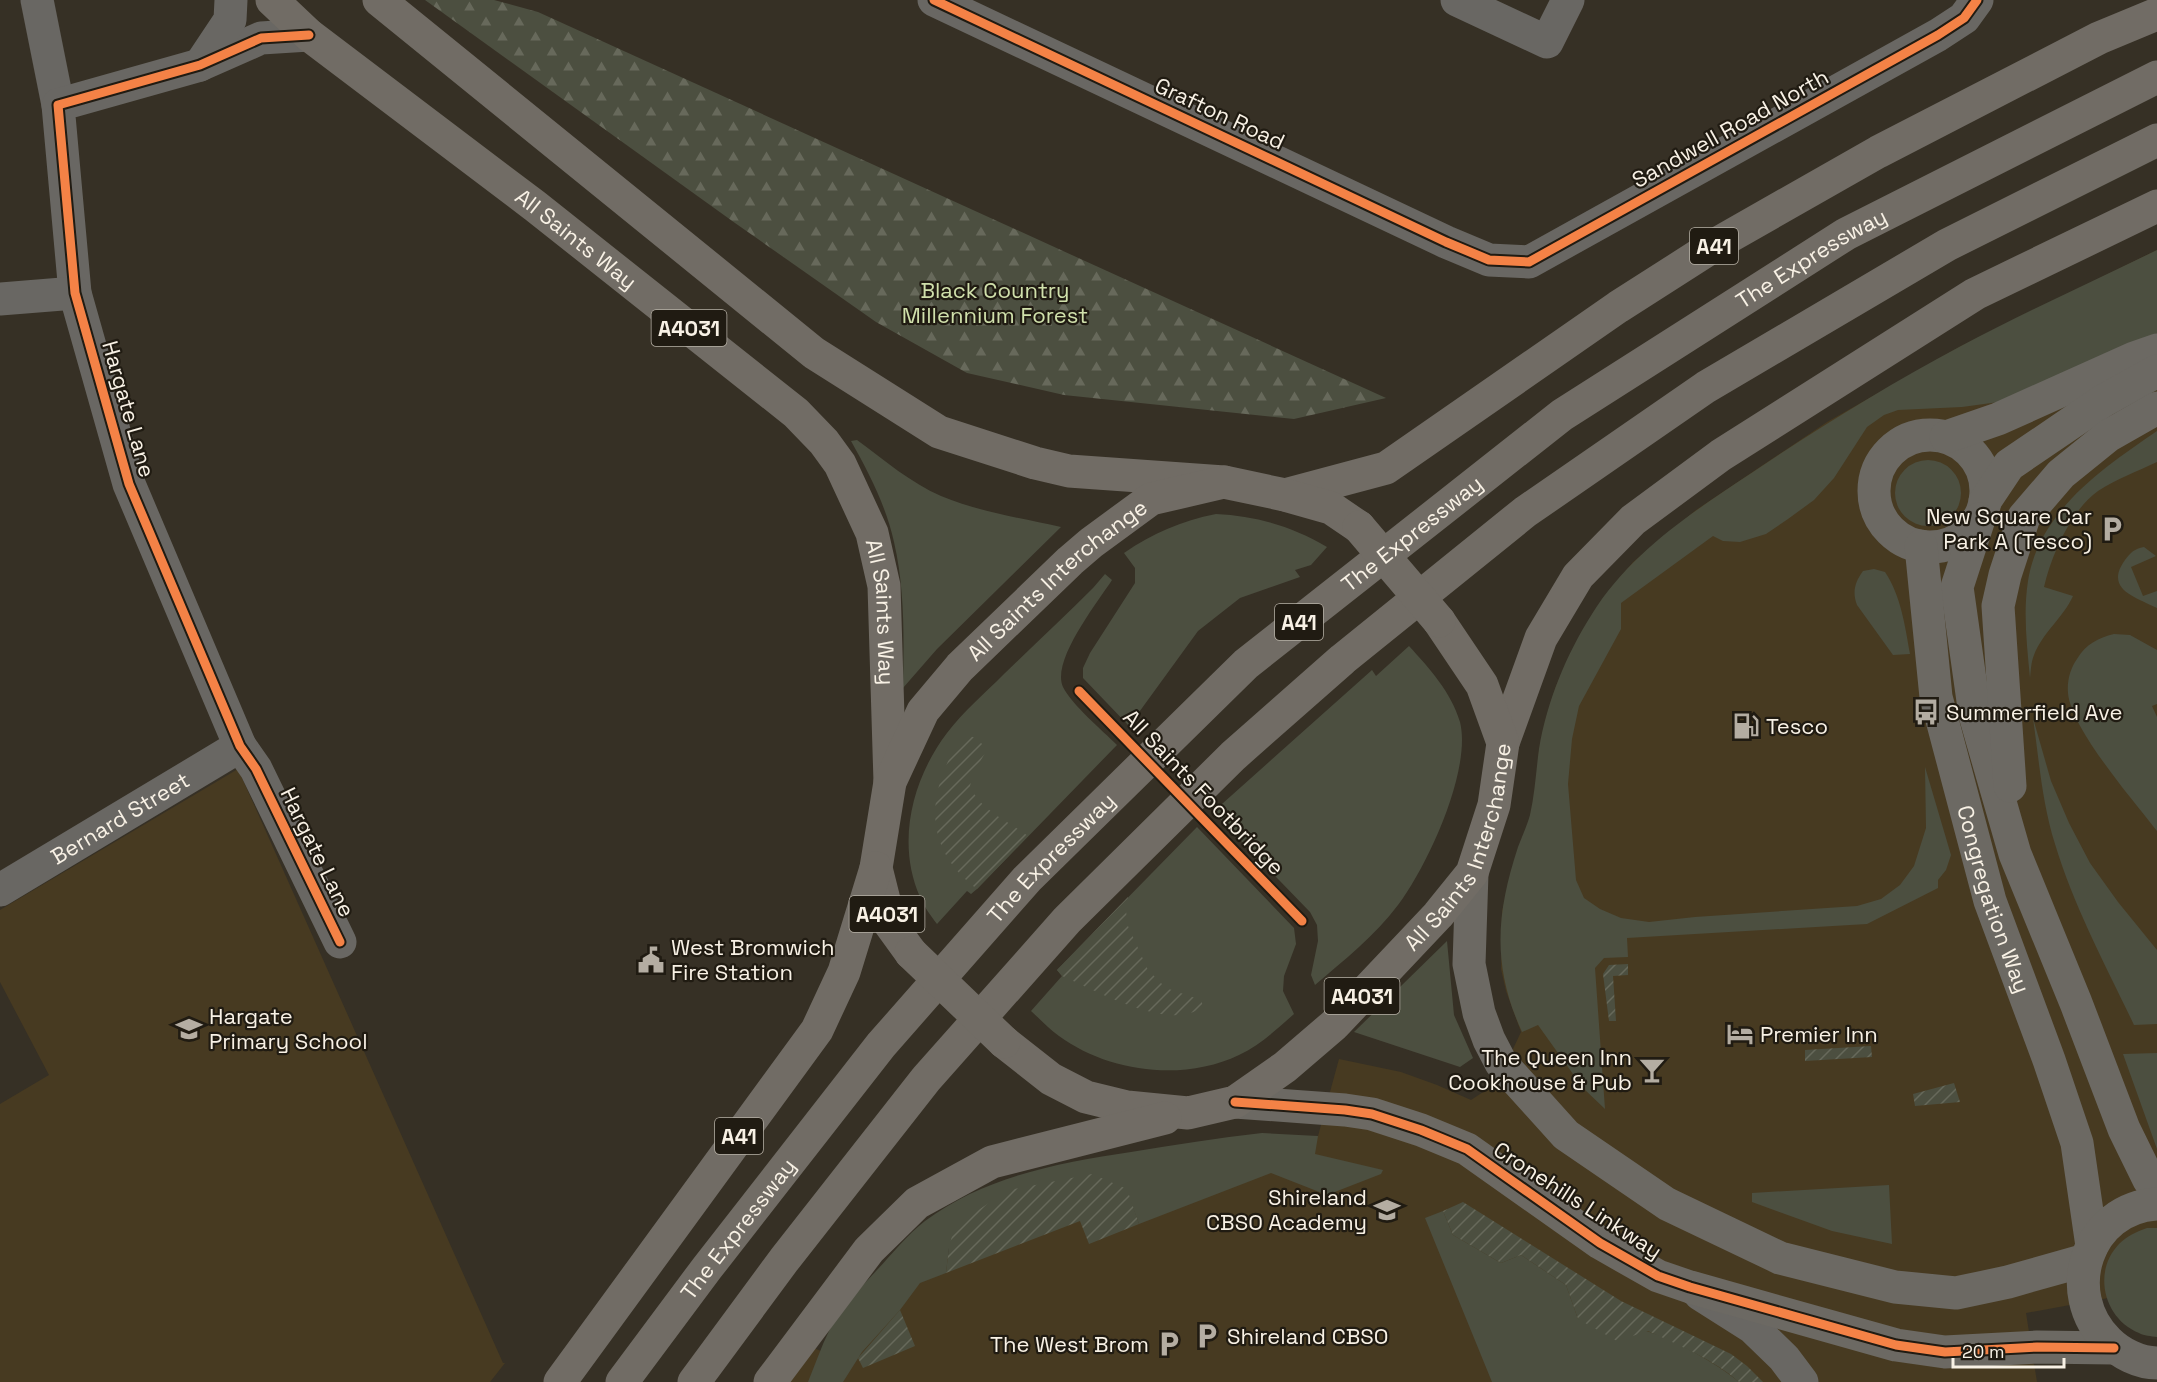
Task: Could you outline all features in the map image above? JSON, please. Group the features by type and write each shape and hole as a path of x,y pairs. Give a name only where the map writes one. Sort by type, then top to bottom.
{"highway":[{"name":"All Saints Way","path":"272,0 309,35 544,213 796,413 824,442 840,464 872,533 884,586 890,782"},
{"name":"A4031","path":"380,0 814,352 939,432 1035,463 1069,471 1224,483"},
{"name":"A41","path":"1285,495 1386,468 1618,307 1718,243 1878,152 2099,38 2157,14"},
{"name":"The Expressway","path":"622,1382 707,1268 889,1036 1027,879 1246,664 1562,415 1846,234 2157,77"},
{"name":"A41","path":"694,1382 784,1260 926,1079 1067,920 1233,756 1344,659 1525,512 1706,387 1947,245 2157,140"},
{"path":"1503,743 1541,638 1578,576 1633,520 1721,455 1975,294 2157,206"},
{"name":"All Saints Interchange","path":"1224,483 1285,495 1331,508 1359,527 1439,621 1482,685 1503,743 1494,805 1472,873 1438,915 1334,1025 1285,1067 1235,1102 1188,1113 1127,1107 1086,1096 1051,1079 1004,1042 911,953 890,924 876,868 890,782 922,711 960,668 1070,561 1150,499 1224,483"},
{"name":"A41","path":"560,1382 817,1030 844,972 876,868"},
{"path":"770,1382 869,1250 917,1203 992,1162 1188,1113"}],"street":[{"name":"Hargate Lane","path":"37,0 58,105 75,293 129,484 240,746 256,769 340,942"},
{"path":"201,65 230,20 231,0"},
{"name":"Grafton Road","path":"934,0 1489,260"},
{"path":"1457,0 1547,42 1568,0"},
{"name":"Sandwell Road North","path":"1489,260 1529,262 1938,35 1964,18 1977,0"},
{"path":"58,105 201,65 261,38 309,35"},
{"path":"0,299 75,293"},
{"path":"1920,546 1903,540 1885,523 1874,494 1884,459 1901,444 1922,436 1946,437 1998,419 2134,358 2157,350"},
{"name":"Congregation Way","path":"2089,1253 2077,1143 1990,901 1936,697 1920,546 1939,546 1952,543 1964,536 2009,465 2103,401 2157,371"},
{"path":"2015,854 1998,606 2024,517 2061,474 2108,436 2157,408"},
{"name":"Congregation Way","path":"1946,437 1964,446 1978,462 1982,468 1986,487 1982,510 1957,587 1976,715 2015,854 2076,1003 2124,1129 2149,1180 2157,1186"},
{"name":"Bernard Street","path":"0,890 240,746"},
{"name":"Cronehills Linkway","path":"1472,873 1469,964 1479,1012 1502,1063 1566,1135 1667,1204 1780,1258 1895,1287 1956,1293 2008,1282 2089,1253"},
{"name":"Cronehills Linkway","path":"1235,1102 1372,1114 1449,1142 1467,1149 1600,1243 1658,1276 1896,1345 1945,1352 2037,1347 2115,1348"},
{"path":"2089,1253 2104,1228 2117,1217 2132,1209 2157,1204"},
{"name":"Cronehills Linkway","path":"2089,1253 2082,1286 2085,1306 2100,1334 2115,1348 2140,1360 2155,1363"},
{"path":"1690,1287 1752,1327 1784,1358 1802,1382"}],"shaded area":[{"path":"2157,250 2157,1289 2026,1313 2037,1382 770,1382 799,1342 838,1358 903,1271 1318,1136 1339,1059 1401,1072 1471,1100 1497,1083 1521,1032 1506,991 1501,969 1502,911 1519,846 1529,821 1536,790 1539,750 1546,718 1556,686 1572,651 1593,613 1617,581 1633,562 1696,510 1827,422 1961,346"},
{"name":"Hargate Primary School","path":"238,769 503,1363 505,1363 490,1382 0,1382 0,1104 49,1075 0,982 0,910"}],"green space":[{"name":"Black Country Millennium Forest","path":"425,0 494,0 538,12 1386,398 1294,419 1064,395 967,373 876,322"},
{"path":"2157,250 2157,335 2006,401 1962,407 1898,410 1884,415 1867,427 1834,478 1814,500 1788,519 1766,534 1740,542 1723,541 1713,536 1621,603 1621,629 1579,706 1572,739 1568,784 1576,880 1584,898 1600,909 1621,918 1649,922 1857,906 1881,899 1900,885 1914,866 1926,828 1925,767 1951,855 1946,870 1938,880 1938,888 1867,924 1627,938 1628,957 1604,958 1595,968 1605,1109 1583,1088 1538,1025 1522,1032 1506,985 1500,940 1505,895 1518,847 1530,815 1539,749 1547,713 1566,662 1592,614 1624,572 1663,536 1684,519 1801,440 1961,346"},
{"path":"2157,431 2157,462 2098,491 2079,510 2064,534 2044,587 2073,596 2038,647 2032,660 2030,678 2026,630 2028,581 2034,556 2045,533 2059,513 2095,476"},
{"path":"857,440 908,478 955,502 1061,527 937,649 903,688 903,615 898,560 882,503 851,441"},
{"path":"1928,460 1941,462 1951,470 1959,480 1961,493 1959,506 1951,516 1941,524 1928,526 1915,524 1905,516 1897,506 1895,493 1897,480 1905,470 1915,462"},
{"path":"1216,514 1273,523 1301,533 1327,547 1311,565 1295,570 1300,577 1240,598 1198,631 1129,726 1083,678 1083,668 1090,653 1135,583 1135,568 1124,553 1168,529"},
{"path":"2144,547 2156,556 2131,567 2143,596 2157,591 2157,608 2125,591 2118,578 2119,570 2127,557 2135,550"},
{"path":"1874,569 1885,572 1895,591 1902,612 1910,654 1893,655 1857,605 1855,587 1858,579 1863,571"},
{"path":"1105,574 1112,580 1077,632 1063,663 1061,676 1063,687 1073,702 1117,745 977,889 971,894 967,891 937,924 920,897 909,855 911,812 925,770 947,733 960,718"},
{"path":"2114,634 2130,635 2157,650 2157,704 2152,706 2157,717 2157,831 2091,745 2072,708 2068,693 2071,671 2084,649 2103,637"},
{"path":"1409,646 1445,691 1460,722 1462,742 1453,791 1434,843 1398,905 1369,937 1315,985 1311,975 1318,941 1317,925 1310,912 1213,812 1372,670 1376,676"},
{"path":"2033,718 2051,781 2090,863 2157,950 2157,1024 2134,1025 2071,891 2047,813"},
{"path":"967,736 979,741 985,753 973,774 970,786 975,795 988,809 1028,836 977,889 951,863 943,849 935,818 936,801 946,766 957,745"},
{"path":"1197,827 1294,928 1296,944 1284,976 1283,991 1294,1014 1247,1051 1217,1063 1194,1068 1146,1069 1100,1058 1055,1033 1031,1011 1062,976 1057,970"},
{"path":"1128,897 1126,911 1128,926 1148,970 1166,988 1201,1000 1203,1006 1189,1013 1173,1015 1153,1013 1094,991 1062,976 1057,970"},
{"path":"1447,941 1454,1015 1473,1058 1460,1067 1354,1032"},
{"path":"1628,964 1628,975 1613,976 1616,1021 1609,1021 1603,974 1609,965"},
{"path":"1871,1046 1872,1057 1805,1061 1805,1050"},
{"path":"2157,1053 2157,1149 2123,1054"},
{"path":"1954,1083 1960,1102 1915,1106 1913,1094"},
{"path":"1262,1133 1318,1136 1315,1154 1383,1170 1381,1174 1327,1195 1271,1173 1139,1224 1126,1189 949,1248 946,1273 920,1283 900,1310 862,1352 843,1382 808,1382 829,1331 845,1307 912,1232 948,1206 998,1182 1050,1167 1104,1156"},
{"path":"1092,1174 1127,1189 1139,1224 1089,1244 1080,1221 946,1273 949,1247 955,1225 1009,1190"},
{"path":"1889,1185 1892,1244 1832,1231 1752,1202 1752,1193"},
{"path":"1463,1202 1621,1301 1731,1354 1763,1382 1739,1382 1707,1360 1648,1331 1617,1341 1578,1319 1566,1285 1521,1255 1501,1263 1453,1235 1443,1211"},
{"path":"1443,1211 1453,1235 1501,1263 1521,1255 1566,1285 1578,1319 1629,1327 1657,1335 1695,1353 1739,1382 1492,1382 1425,1218"},
{"path":"2147,1228 2157,1228 2157,1337 2141,1334 2117,1317 2110,1306 2104,1281 2111,1255 2119,1244"},
{"path":"900,1310 915,1346 863,1368 858,1358"}],"cycle path":[{"path":"934,0 1446,242 1489,260 1529,262 1938,35 1964,18 1977,0"},
{"path":"309,35 261,38 200,65 58,105 75,293 129,484 240,746 256,769 340,942"},
{"name":"All Saints Footbridge","path":"1079,691 1302,921"},
{"path":"1235,1102 1372,1114 1421,1130 1467,1149 1600,1243 1658,1276 1896,1345 1945,1352 2037,1347 2114,1348"}],"place":[{"name":"New Square Car Park A (Tesco)","path":"2112,529"},
{"name":"Summerfield Ave","path":"1926,712"},
{"name":"Tesco","path":"1746,726"},
{"name":"West Bromwich Fire Station","path":"651,960"},
{"name":"Hargate Primary School","path":"189,1029"},
{"name":"Premier Inn","path":"1740,1034"},
{"name":"The Queen Inn Cookhouse & Pub","path":"1652,1070"},
{"name":"Shireland CBSO Academy","path":"1387,1210"},
{"name":"Shireland CBSO","path":"1207,1336"},
{"name":"The West Brom","path":"1169,1344"}]}
